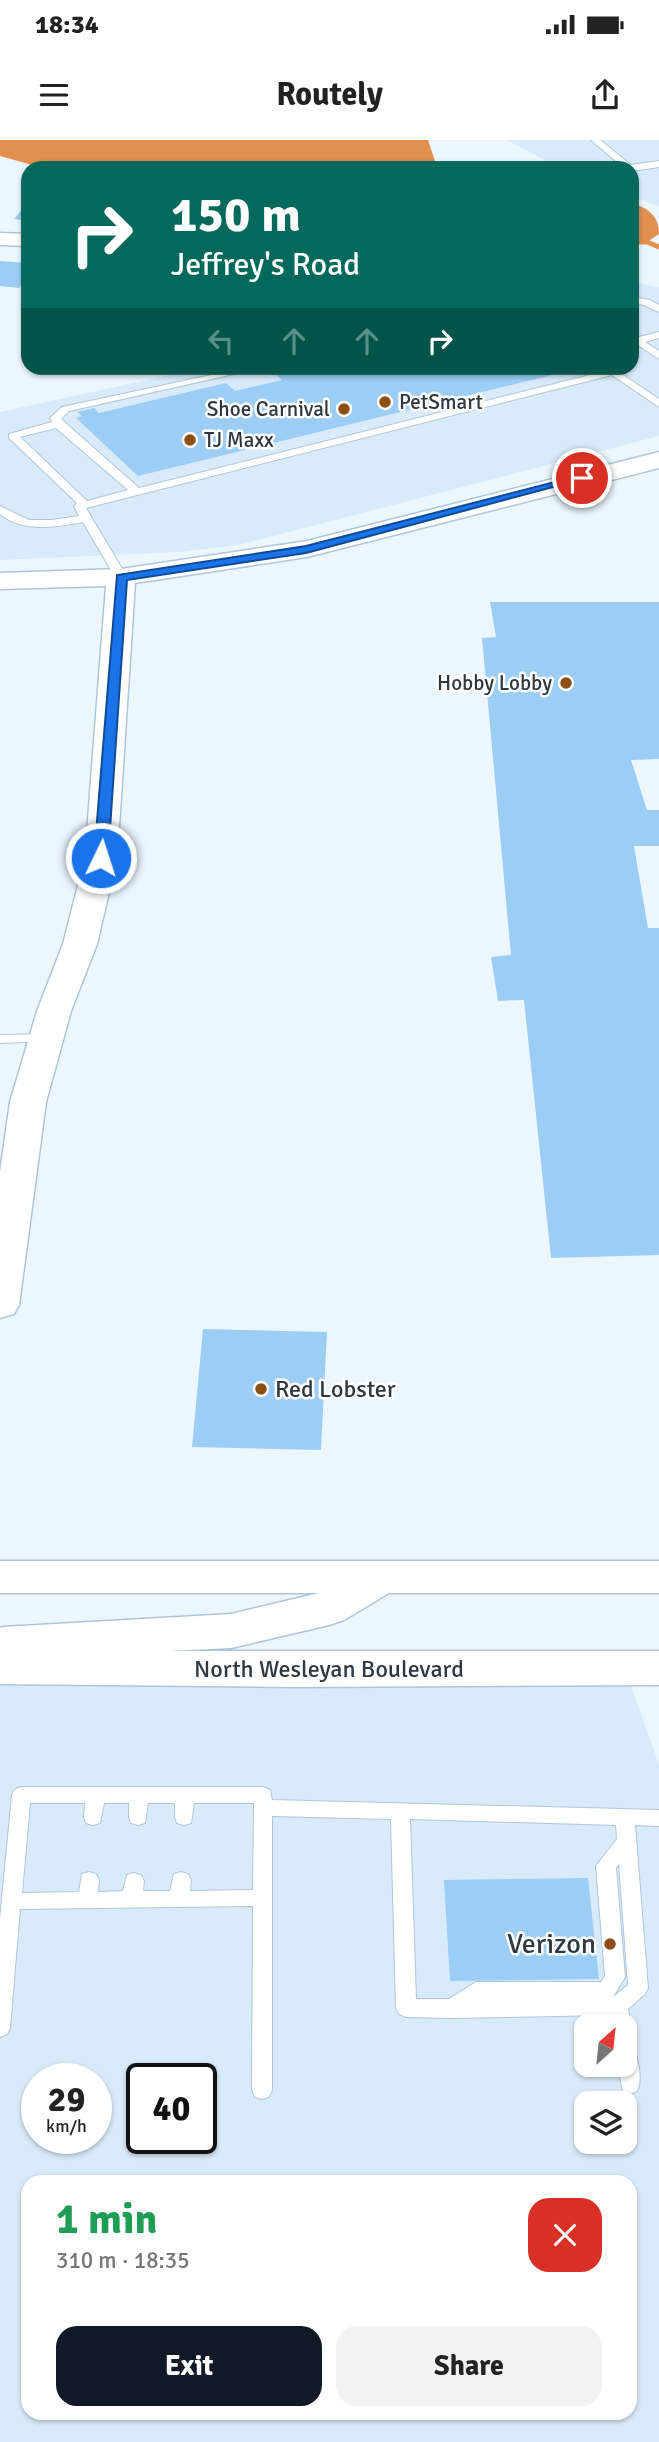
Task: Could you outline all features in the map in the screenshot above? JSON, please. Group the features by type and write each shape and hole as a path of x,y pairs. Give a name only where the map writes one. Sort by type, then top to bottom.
{"main road":[{"path":"0,581 121,577 306,549 659,460"},
{"path":"0,1305 28,1102 46,1038 80,944 101,858 121,577"},
{"path":"0,1577 659,1577"},
{"path":"0,1644 231,1631 328,1608 382,1577"},
{"name":"North Wesleyan Boulevard","path":"0,1667 296,1671 659,1668"}],"street":[{"path":"0,239 21,240"}],"lane":[{"path":"594,140 622,161"},
{"path":"639,167 659,164"},
{"path":"645,166 659,175"},
{"path":"639,301 659,309"},
{"path":"639,338 659,335"},
{"path":"639,342 659,356"},
{"path":"138,493 58,424 55,418 57,414 66,409 224,375"},
{"path":"2,513 16,521 53,524 138,493 592,375"},
{"path":"618,375 659,404"},
{"path":"643,392 659,388"},
{"path":"58,424 13,436 85,511 121,577"},
{"path":"0,1039 46,1038"},
{"path":"0,2028 21,1795 263,1796 262,2091"},
{"path":"93,1817 95,1795"},
{"path":"138,1817 139,1795"},
{"path":"184,1817 185,1795"},
{"path":"263,1808 659,1818"},
{"path":"400,1811 406,2008 574,2014"},
{"path":"620,2014 638,1988 625,1817"},
{"path":"451,2009 476,1991 606,1991 615,1977 606,1866 627,1841"},
{"path":"88,1900 89,1880"},
{"path":"12,1901 88,1900 133,1890 180,1890 262,1898"},
{"path":"630,2077 631,2085"}],"shaded area":[{"path":"0,140 428,140 435,161 21,162 0,156"},
{"path":"507,140 659,140 659,206 639,199 639,161 546,161"},
{"path":"639,206 648,210 657,222 659,234 647,242 639,243"},
{"path":"639,283 659,287 659,436 239,545 180,552 0,560 0,412 171,375 639,375"},
{"path":"625,1668 659,1765 659,2442 0,2442 0,1670"}],"building":[{"path":"21,211 21,220 14,219"},
{"path":"0,261 21,262 19,288 0,286"},
{"path":"276,375 552,375 138,476 76,418 82,416 77,412 94,408 99,413 226,383 235,391 282,380"},
{"path":"490,602 659,602 659,759 631,760 647,810 659,810 659,846 634,846 648,928 659,928 659,1255 551,1258 524,1000 498,1001 491,957 511,955 482,638 496,637"},
{"name":"Red Lobster","path":"203,1329 327,1332 321,1450 192,1447"},
{"path":"588,1878 599,1979 450,1981 444,1880"}],"waterway":[{"path":"639,242 659,247"}],"place":[{"name":"PetSmart","path":"385,402"},
{"name":"Shoe Carnival","path":"344,409"},
{"name":"TJ Maxx","path":"190,440"},
{"name":"Hobby Lobby","path":"566,683"},
{"name":"Red Lobster","path":"261,1389"},
{"name":"Verizon","path":"610,1944"}],"route":[{"path":"101,858 121,577 306,549 385,531 582,478"}]}
